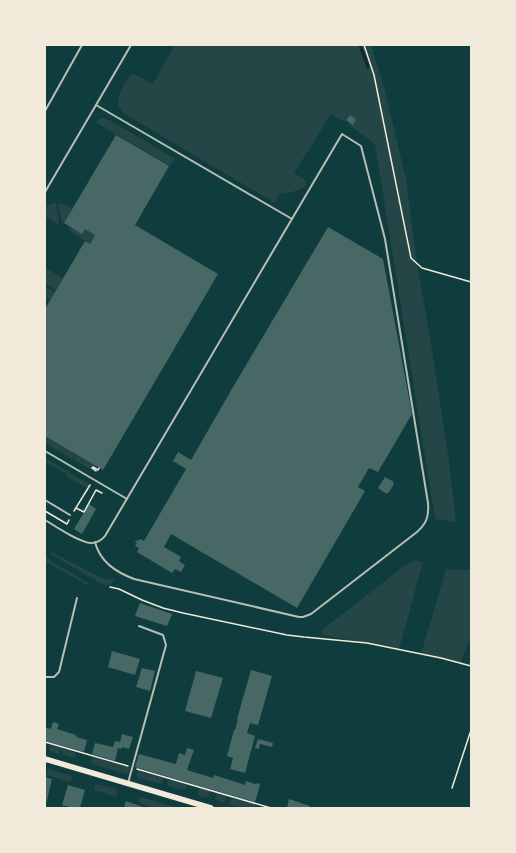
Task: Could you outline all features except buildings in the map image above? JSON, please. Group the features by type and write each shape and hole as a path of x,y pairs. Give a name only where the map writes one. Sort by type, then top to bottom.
{"main road":[{"path":"45,759 211,808"}],"lane":[{"path":"45,111 82,45"},
{"path":"45,192 131,45"},
{"path":"96,105 292,219"},
{"path":"45,521 90,543 102,540 342,134 361,146 384,239 428,503 428,514 423,527 311,614 303,617 134,579 122,574 106,563 99,553 96,542"},
{"path":"45,451 127,499"},
{"path":"45,500 70,514"},
{"path":"45,677 54,677 59,672 77,598"},
{"path":"128,784 166,645 163,635 139,626"}],"path":[{"path":"364,45 374,74 411,258 422,268 471,282"},
{"path":"96,471 92,468 93,467 98,470 99,468"},
{"path":"76,508 84,512 96,490 102,493"},
{"path":"110,587 163,608 214,620 304,638 368,643 441,658 471,666"},
{"path":"452,788 471,730"},
{"path":"45,742 271,808"}],"shaded area":[{"path":"175,45 371,45 384,87 406,179 417,264 449,462 456,522 435,519 375,144 348,124 349,122 353,124 356,119 350,115 345,122 331,114 294,173 305,180 305,186 297,190 280,194 275,203 125,114 120,109 118,99 122,88 132,73 153,84"},
{"path":"104,118 175,159 173,163 172,162 170,166 95,122"},
{"path":"56,203 60,226 45,216 46,208"},
{"path":"58,203 72,209 62,224"},
{"path":"71,227 85,229 95,235 90,244 69,230"},
{"path":"45,269 63,278 56,290 45,283"},
{"path":"45,286 55,292 51,300 45,297"},
{"path":"45,436 75,453 72,459 45,443"},
{"path":"76,454 95,465 92,470 74,460"},
{"path":"45,458 89,484 87,488 66,476 67,474 45,462"},
{"path":"51,552 102,578 109,580 115,579 111,584 105,586 51,554"},
{"path":"45,556 49,560 88,583 87,585 45,561"},
{"path":"414,560 423,562 399,649 322,635 322,630"},
{"path":"446,569 471,570 471,636 460,663 421,654"},
{"path":"50,745 76,753 75,758 62,755 63,751 61,750 59,754 50,751"},
{"path":"92,757 130,768 128,774 91,764"},
{"path":"48,769 72,776 70,782 46,775"},
{"path":"138,771 164,778 161,784 138,778"},
{"path":"169,779 187,785 185,789 182,790 168,786"},
{"path":"95,784 116,789 116,797 94,790"},
{"path":"199,788 210,791 206,798 198,795"},
{"path":"216,793 226,796 224,803 215,799"},
{"path":"140,797 179,808 154,808 139,803"},
{"path":"231,798 257,805 257,808 229,804"}],"waterway":[{"path":"360,45 368,67"}]}
